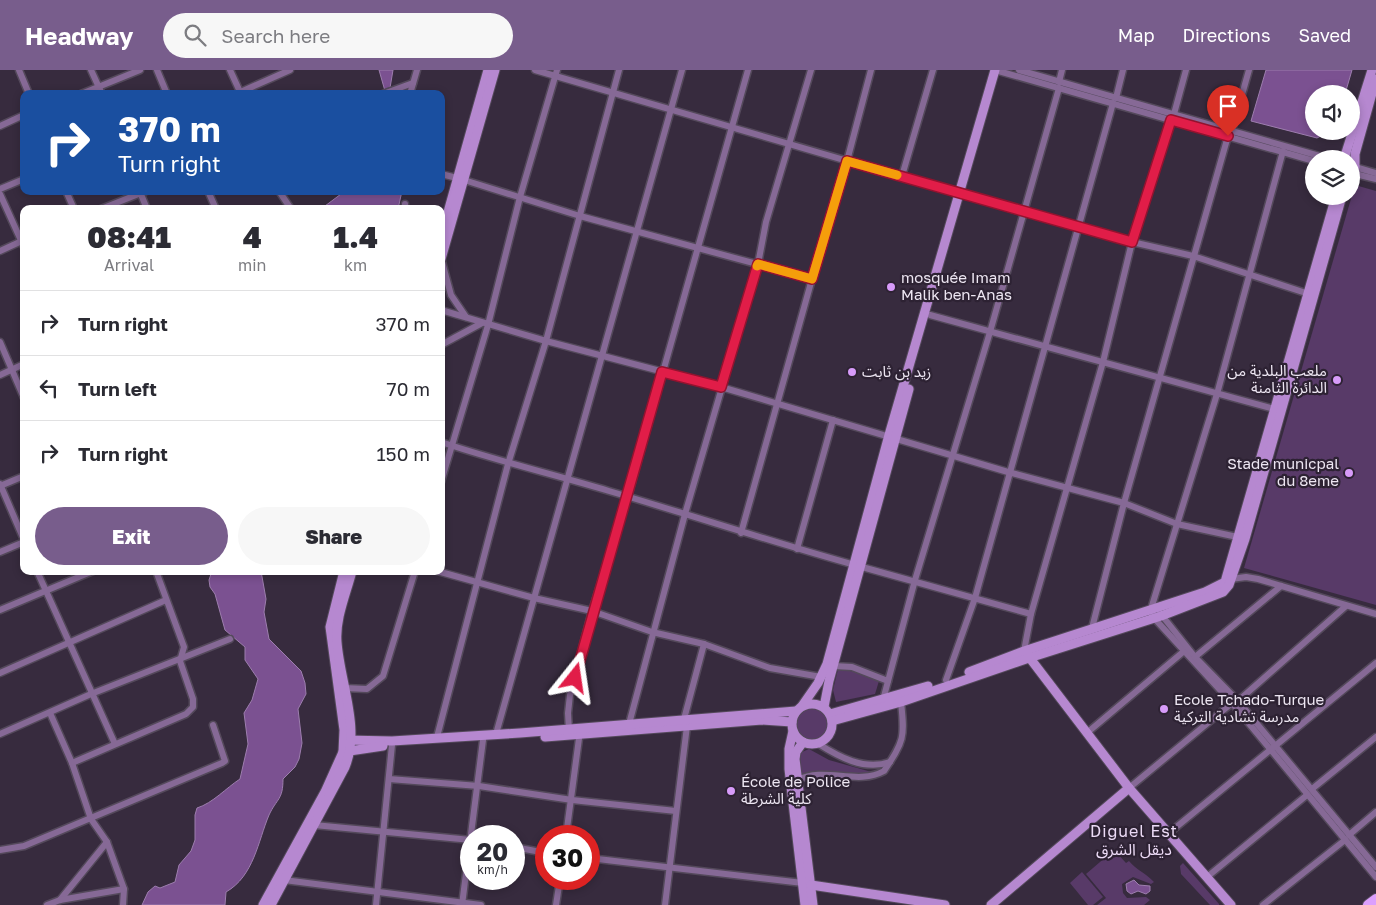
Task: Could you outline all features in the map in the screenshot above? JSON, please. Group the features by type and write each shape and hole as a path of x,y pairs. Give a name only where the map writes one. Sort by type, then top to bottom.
{"main road":[{"path":"1368,905 1376,899"}],"street":[{"path":"19,70 27,90"},
{"path":"91,70 100,90 140,70"},
{"path":"157,70 165,90"},
{"path":"230,70 238,90"},
{"path":"246,90 290,70"},
{"path":"411,90 417,70"},
{"path":"461,179 488,70"},
{"path":"445,242 456,196 495,70"},
{"path":"535,70 556,73 730,128 791,142 847,161 1023,212 1132,242 1193,256 1311,295"},
{"path":"437,737 508,464 546,342 619,70"},
{"path":"496,734 566,478 682,70"},
{"path":"569,732 568,713 570,695 592,611 628,496 730,128 748,70"},
{"path":"629,724 685,514 758,264 766,222 811,70"},
{"path":"741,533 871,70"},
{"path":"902,176 933,70"},
{"path":"893,437 930,315 997,70 1059,85 1305,152"},
{"path":"1019,70 1059,85"},
{"path":"883,700 915,580 990,332 1062,70"},
{"path":"946,680 974,598 1077,227 1123,70"},
{"path":"1186,70 1132,242 1103,362 1031,614 1026,654 1088,732 1129,788 1231,905"},
{"path":"1092,628 1124,503 1193,256 1249,70"},
{"path":"1347,150 1372,70"},
{"path":"445,469 556,73"},
{"path":"1356,150 1376,79"},
{"path":"394,90 413,83"},
{"path":"0,126 20,117"},
{"path":"1230,133 1305,158"},
{"path":"1283,151 1216,394 1176,524 1156,611 1183,652 1235,702 1269,750 1307,795 1376,866"},
{"path":"1360,171 1376,173"},
{"path":"1360,173 1376,179"},
{"path":"445,175 580,216 812,279"},
{"path":"0,189 20,182"},
{"path":"0,194 20,237"},
{"path":"111,205 135,195"},
{"path":"817,743 827,737 834,666 858,566 893,437 964,195"},
{"path":"445,225 456,196"},
{"path":"1311,295 1334,205"},
{"path":"348,746 483,740 686,723 799,709 813,703 829,714 901,702 1092,628 1223,592 1231,579 1311,295 1339,205"},
{"path":"0,251 20,244"},
{"path":"445,273 451,294 467,318"},
{"path":"445,311 546,342 721,387 1008,472 1124,503 1176,524 1242,538"},
{"path":"930,315 1160,376 1216,394 1278,410"},
{"path":"445,343 485,324"},
{"path":"0,342 20,389"},
{"path":"0,375 20,366"},
{"path":"797,549 833,420"},
{"path":"445,443 508,464 628,496 741,533 915,580 1031,614"},
{"path":"20,478 0,485 20,532"},
{"path":"829,714 883,700 946,680 1156,611 1205,592 1225,582 1242,538"},
{"path":"0,552 20,543"},
{"path":"813,905 807,884 788,759 792,726 799,709 821,677 827,664 858,566"},
{"path":"445,573 534,598 592,611 652,632 704,644 770,668 821,677"},
{"path":"39,575 68,644 115,744"},
{"path":"0,610 84,575"},
{"path":"72,762 191,710 193,699 180,660 184,647 157,575"},
{"path":"271,905 348,746 330,627 343,575"},
{"path":"263,905 314,825 345,767 348,746 337,629 351,575"},
{"path":"344,688 367,689 383,676 414,575"},
{"path":"1231,579 1246,577 1376,614"},
{"path":"1195,657 1281,586"},
{"path":"0,674 166,600"},
{"path":"991,905 1129,788 1235,702 1346,606"},
{"path":"1156,611 1312,789 1376,878"},
{"path":"0,734 91,694 230,639"},
{"path":"665,905 686,723 704,644"},
{"path":"1088,732 1183,652"},
{"path":"1169,833 1375,665"},
{"path":"834,666 852,667 888,681"},
{"path":"798,780 810,775 871,776 884,771 899,749 904,734 901,702"},
{"path":"50,713 72,762 91,819 107,842 124,889 122,905"},
{"path":"580,731 629,724 762,720 792,726 803,742"},
{"path":"0,850 24,846 224,762 213,725"},
{"path":"568,825 580,731"},
{"path":"348,746 437,737 569,732"},
{"path":"1312,789 1376,736"},
{"path":"473,825 483,740"},
{"path":"803,742 817,743 835,755 864,764 880,766 890,762"},
{"path":"803,742 796,752 807,884 806,905"},
{"path":"376,905 392,745"},
{"path":"389,779 479,786 572,800 676,812"},
{"path":"1207,876 1307,795"},
{"path":"1263,905 1376,812"},
{"path":"314,825 460,839"},
{"path":"60,900 107,842"},
{"path":"600,859 670,866 807,884 943,905"},
{"path":"284,880 481,905"},
{"path":"47,905 60,900 124,889"},
{"path":"462,904 464,890"},
{"path":"556,905 558,890"}],"shaded area":[{"path":"379,70 393,70 390,90 385,90"},
{"path":"1266,70 1352,70 1348,85 1305,85 1305,135 1251,121"},
{"name":"ملعب البلدية من الدائرة الثامنة","path":"1360,186 1376,191 1376,605 1244,568 1349,205 1360,205"},
{"path":"340,195 401,195 399,205 326,205"},
{"path":"211,575 262,575 266,599 264,612 269,639 301,671 305,683 306,694 298,709 302,743 299,759 295,767 283,779 281,795 269,815 254,857 243,877 226,892 225,905 142,905 148,892 155,886 160,888 175,882 179,865 191,851 195,840 195,815 197,808 214,799 240,779 248,744 244,713 252,700 258,679 245,660 245,647 225,630 209,580"},
{"path":"838,669 856,672 879,681 875,694 836,702 833,690"},
{"path":"813,708 825,712 829,724 825,736 813,740 801,736 797,724 801,712"},
{"path":"809,749 829,760 875,773 867,775 815,772 801,774 800,756 802,752"},
{"path":"1114,850 1126,863 1129,861 1154,882 1151,884 1133,877 1122,884 1123,893 1127,898 1146,897 1150,900 1144,905 1097,905 1106,898 1086,874"},
{"path":"1183,863 1219,905 1210,905 1181,874 1180,866"},
{"path":"1082,872 1103,897 1093,905 1088,905 1070,883"},
{"path":"1134,880 1139,885 1150,886 1150,891 1146,894 1138,891 1131,894 1127,891 1126,884"}],"slow traffic":[{"path":"757,266 758,264 812,279 847,161 897,175"}],"place":[{"name":"mosquée Imam Malik ben-Anas","path":"891,287"},
{"name":"زيد بن ثابت","path":"852,372"},
{"name":"ملعب البلدية من الدائرة الثامنة","path":"1337,380"},
{"name":"Stade municpal du 8eme","path":"1349,473"},
{"name":"Ecole Tchado-Turque مدرسة تشادية التركية","path":"1164,709"},
{"name":"École de Police كلية الشرطة","path":"731,791"}],"district":[{"name":"Diguel Est ديقل الشرق","path":"1134,840"}],"route":[{"path":"575,678 592,611 628,496 662,372 721,387 758,264 812,279 847,161 1132,242 1171,120 1228,136"}]}
